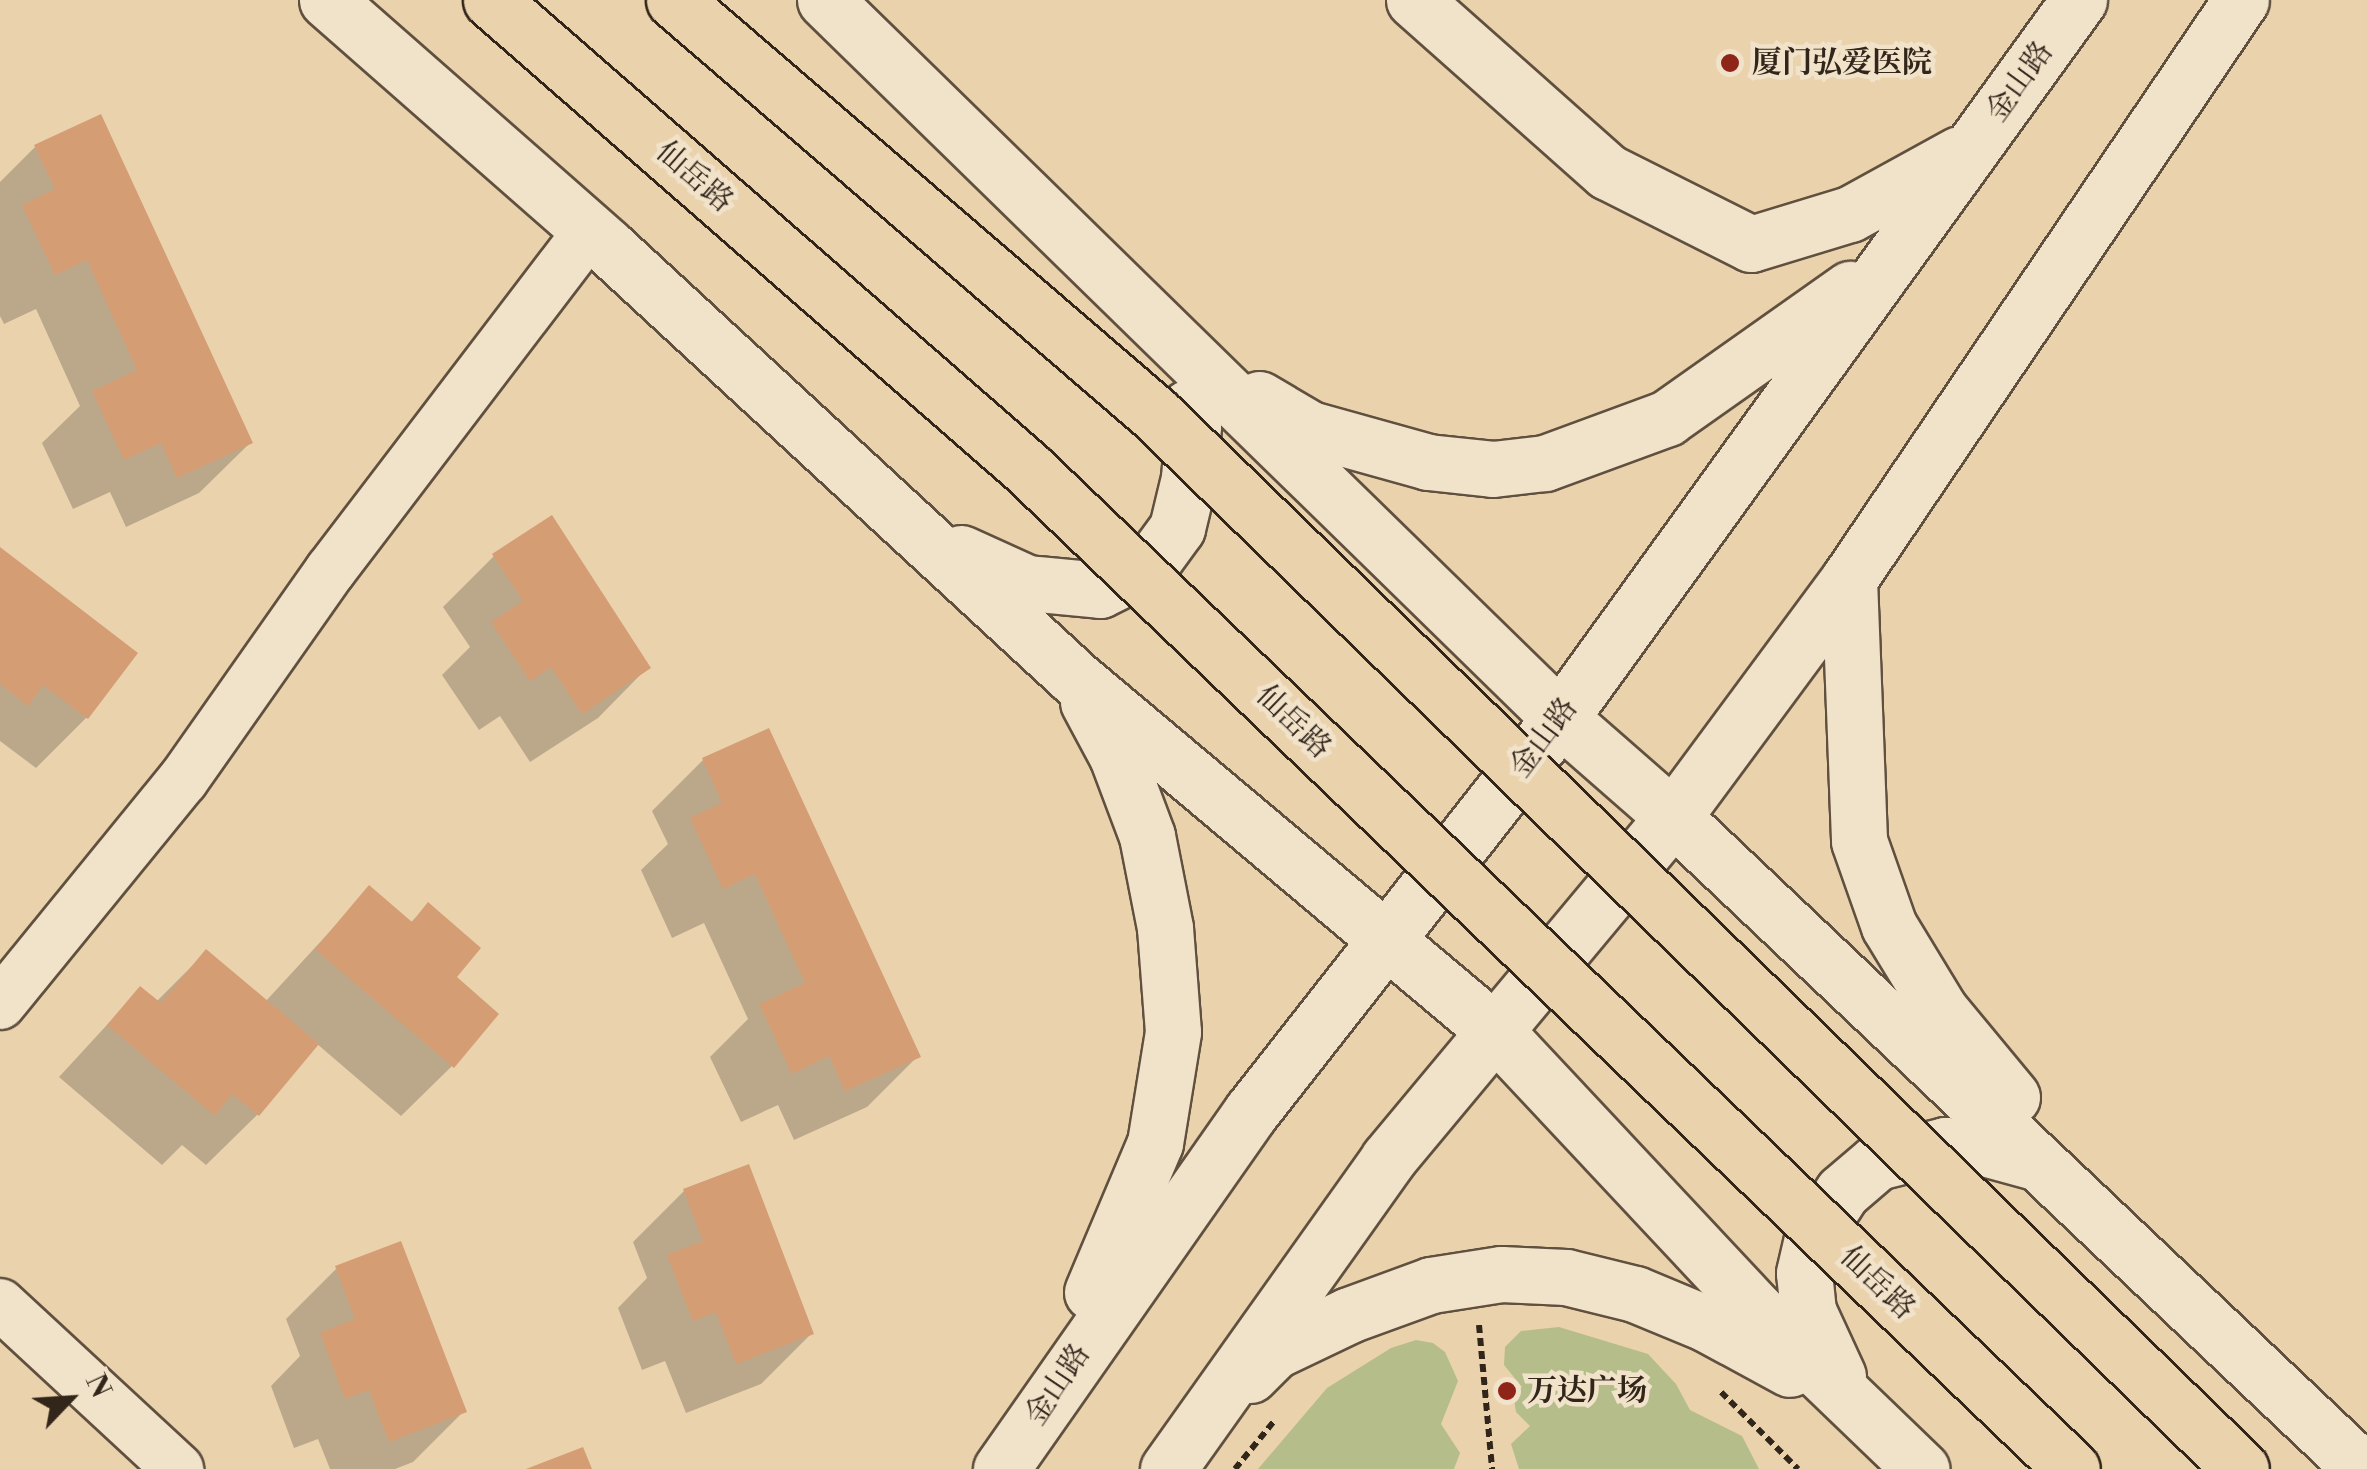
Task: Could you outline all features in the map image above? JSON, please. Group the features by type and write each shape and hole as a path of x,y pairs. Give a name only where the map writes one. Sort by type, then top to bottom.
{"highway":[{"name":"仙岳路","path":"491,0 1026,466 2072,1469"},
{"path":"674,0 1154,412 2241,1469"}],"main road":[{"path":"327,0 590,230 1075,678 1497,1032 1754,1308 1921,1469"},
{"path":"825,0 1560,718 1673,817 2362,1469"},
{"path":"1414,0 1608,172 1751,244 1850,214 1971,148"},
{"name":"金山路","path":"998,1469 1251,1112 1560,718 2079,0"},
{"path":"1168,1469 1388,1159 1673,817 1849,579 2241,0"},
{"path":"1173,340 1310,429 1428,462 1493,468 1545,463 1668,418 1734,375 1851,288 1924,216"},
{"path":"918,533 1027,582 1100,590 1150,566 1177,528 1189,478 1193,426 1173,340"},
{"path":"1849,579 1859,840 1889,926 1940,1010 2163,1280"},
{"path":"998,1469 1109,1258 1155,1143 1173,1032 1165,928 1147,836 1118,756 1075,678"},
{"path":"1850,1401 1808,1311 1804,1272 1812,1239 1842,1192 1877,1162 1945,1145 1984,1148 2039,1164"},
{"path":"1202,1423 1274,1351 1350,1314 1431,1285 1501,1274 1566,1278 1635,1294 1707,1324 1850,1401"}],"street":[{"path":"0,1004 183,780 330,572 590,230"},
{"path":"0,1304 178,1469"}],"path":[{"path":"1478,1314 1492,1469"},
{"path":"1711,1385 1798,1469"},
{"path":"1236,1469 1284,1408"}],"green space":[{"path":"1559,1327 1648,1354 1676,1384 1690,1410 1742,1436 1759,1469 1519,1469 1511,1444 1530,1426 1516,1412 1513,1393 1522,1387 1504,1365 1505,1347 1521,1331"},
{"path":"1416,1340 1433,1343 1445,1352 1458,1381 1441,1424 1460,1453 1454,1469 1258,1469 1327,1388 1391,1348"}],"building":[{"path":"101,114 253,443 177,478 161,443 124,460 92,391 137,370 87,260 55,275 22,205 55,189 34,145"},
{"path":"552,515 651,668 582,714 551,667 530,681 491,622 523,601 492,554"},
{"path":"0,547 138,653 88,719 43,685 28,706 0,684"},
{"path":"769,728 921,1057 845,1091 829,1056 792,1074 759,1004 805,983 755,874 723,889 690,818 722,803 702,758"},
{"path":"369,885 412,922 428,902 481,948 457,977 499,1014 454,1068 315,949"},
{"path":"206,949 319,1044 259,1116 232,1094 215,1116 107,1025 140,986 161,1003"},
{"path":"749,1164 814,1334 736,1364 716,1312 693,1321 667,1255 703,1241 683,1189"},
{"path":"401,1241 467,1412 389,1442 369,1390 345,1399 320,1333 355,1319 335,1266"},
{"path":"583,1447 592,1469 526,1469"}],"place":[{"name":"厦门弘爱医院","path":"1730,63"},
{"name":"万达广场","path":"1507,1391"}]}
